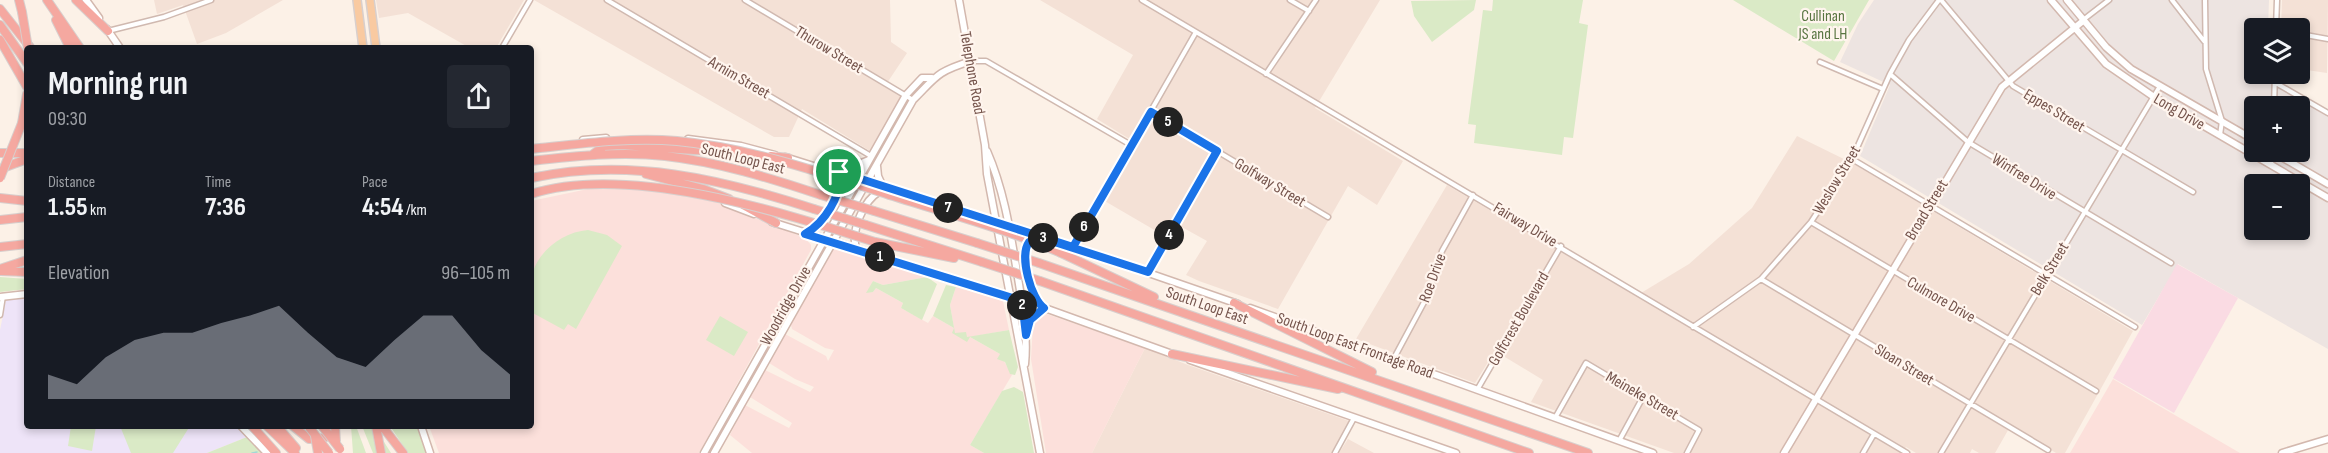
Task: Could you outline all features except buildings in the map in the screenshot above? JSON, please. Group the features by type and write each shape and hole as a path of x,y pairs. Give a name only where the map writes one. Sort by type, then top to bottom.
{"highway":[{"path":"19,0 28,45"},
{"path":"46,0 68,45"},
{"path":"46,0 78,45"},
{"path":"76,0 108,32"},
{"path":"0,9 27,45"},
{"path":"0,25 24,59"},
{"path":"0,40 24,82"},
{"path":"0,178 19,135 24,109"},
{"path":"534,147 654,140 742,151 798,165 979,223 1061,253 1179,310"},
{"path":"592,155 604,147 621,145 670,147 788,158"},
{"path":"0,153 24,153"},
{"name":"South Loop East","path":"534,161 592,155 644,154 704,162 821,195 1039,262 1588,453"},
{"path":"0,169 24,160"},
{"path":"630,170 703,189 776,223"},
{"name":"South Loop East","path":"534,178 568,172 630,170 681,173 714,179 1040,280 1529,453"},
{"path":"534,195 590,184 667,190 761,208 875,242 982,262"},
{"path":"0,198 24,201"},
{"path":"0,220 24,217"},
{"path":"0,247 24,244"},
{"path":"0,270 24,261"},
{"path":"0,270 24,272"},
{"path":"1234,303 1397,385"},
{"path":"1172,354 1361,393"},
{"path":"255,429 276,453"},
{"path":"270,429 296,453"},
{"path":"280,429 300,453"},
{"path":"297,429 309,438 318,440 324,438 333,429"},
{"path":"312,429 318,453"},
{"path":"313,429 329,453"},
{"path":"324,429 340,452"},
{"path":"336,429 340,452"},
{"path":"377,429 381,453"},
{"path":"384,429 397,453"},
{"path":"384,429 403,453"}],"main road":[{"path":"86,0 118,45"},
{"path":"357,0 363,45"},
{"path":"370,0 376,45"},
{"name":"Telephone Road","path":"959,0 1009,298 1025,368 1040,453"},
{"name":"Long Drive","path":"2051,0 2106,64 2154,97 2328,198"},
{"name":"Long Drive","path":"2067,0 2106,47 2131,69 2244,134"},
{"name":"Broad Street","path":"1784,453 1929,206 2007,81 2083,21"},
{"name":"Woodridge Drive","path":"714,453 913,100 932,78 942,71 971,61"},
{"name":"Woodridge Drive","path":"704,453 822,239 906,95 922,78 932,78"},
{"name":"South Loop East Frontage Road","path":"534,147 596,138 666,137 741,146 788,158 839,172 1148,272 1653,453"},
{"name":"Telephone Road","path":"985,145 1001,183 1010,227 1026,335 1025,368"},
{"path":"805,234 821,223 841,182 839,172 851,169 870,157"},
{"path":"2290,162 2328,184 2320,194"},
{"path":"856,249 854,232 867,202 885,187 878,176 877,165"},
{"path":"534,195 603,185 651,185 714,199 805,234 1043,308 1443,451 1456,453"},
{"path":"1039,237 1029,242 1024,252 1032,293 1043,308"},
{"path":"2,296 24,294"},
{"path":"1026,335 1030,320 1043,308"},
{"path":"244,429 267,453"},
{"path":"422,429 430,453"},
{"path":"714,434 722,438"},
{"path":"2282,453 2328,439"}],"street":[{"path":"108,32 164,17 211,0"},
{"path":"504,45 530,0"},
{"name":"Arnim Street","path":"607,0 870,157"},
{"name":"Thurow Street","path":"745,0 913,100"},
{"name":"Fairway Drive","path":"1142,0 1561,246 1907,453"},
{"path":"1290,0 1309,11"},
{"path":"1266,74 1316,0"},
{"name":"Weslow Street","path":"1693,327 1761,279 1811,222 1852,159 1882,89 1909,40 1940,0"},
{"name":"Eppes Street","path":"1940,0 2007,81 2193,192"},
{"name":"Broad Street","path":"2083,21 2109,0"},
{"path":"2172,0 2204,42"},
{"path":"2205,0 2206,69 2222,121 2220,135"},
{"path":"2276,18 2277,0"},
{"path":"1073,247 1196,32"},
{"path":"2310,36 2328,39"},
{"path":"971,61 986,61 1131,145"},
{"path":"1820,62 1882,89"},
{"name":"Winfree Drive","path":"1890,74 1968,142 2083,213 2171,263"},
{"path":"2277,84 2328,113"},
{"name":"Belk Street","path":"1941,453 2160,86"},
{"name":"Golfway Street","path":"1151,112 1328,217"},
{"path":"1148,272 1217,151"},
{"path":"1852,159 2135,327"},
{"name":"Roe Drive","path":"1393,361 1429,293 1442,251 1473,195"},
{"name":"Culmore Drive","path":"1811,222 2096,392"},
{"name":"Golfcrest Boulevard","path":"1477,391 1561,246"},
{"name":"Sloan Street","path":"1761,279 2048,450"},
{"path":"0,315 2,296"},
{"name":"Meineke Street","path":"1556,418 1586,363 1697,428 1699,430 1687,453"},
{"path":"1619,441 1643,397"},
{"path":"1335,453 1354,418"},
{"path":"1863,453 1874,434"}],"shaded area":[{"path":"154,0 283,0 226,33 197,44 183,5 157,14"},
{"path":"376,0 524,0 498,45 465,45 408,13 379,18"},
{"path":"534,0 890,0 891,42 907,53 885,86 903,96 870,151 802,109 789,137 774,137"},
{"path":"1040,0 1380,0 1315,108 1403,161 1377,205 1348,186 1278,309 1199,281 1186,275 1207,241 1171,221 1163,235 1103,200 1136,143 1097,119 1133,55"},
{"path":"1874,0 2269,0 2268,18 2244,18 2244,84 2277,84 2296,96 2244,96 2244,162 2310,162 2310,105 2328,116 2328,349 2178,264 2142,325 1860,156 1890,85 1840,62 1858,24"},
{"path":"2282,0 2328,0 2327,73 2310,70 2310,18 2281,18"},
{"path":"1797,136 1854,164 2133,331 2065,453 2056,453 2011,425 1995,453 1979,453 1972,449 1970,453 1916,453 1906,447 1902,453 1674,453 1531,402 1543,380 1495,351 1475,383 1356,339 1447,185 1636,296 1689,264 1752,208"},
{"path":"637,187 715,202 805,238 811,245 811,250 699,453 439,453 430,429 534,429 534,200 588,189"},
{"path":"833,248 844,249 927,277 883,285 873,281 868,292 873,292 876,288 903,303 901,308 928,323 933,316 954,328 950,305 956,287 1003,301 1009,330 970,337 1000,354 1012,375 970,445 984,453 752,453 730,435 745,405 789,428 792,423 750,397 765,370 810,392 814,387 795,379 769,363 785,334 826,356 828,361 834,350 825,348 792,329 791,325"},
{"path":"2177,264 2238,298 2174,413 2113,378"},
{"path":"24,297 24,429 240,429 247,437 207,453 0,453 0,330 6,300"},
{"path":"1041,312 1145,348 1092,453 1046,453 1031,359 1033,324"},
{"path":"1145,348 1349,421 1333,453 1092,453"},
{"path":"2113,379 2240,453 2070,453"},
{"path":"1348,439 1374,453 1339,453"}],"green space":[{"path":"1476,0 1474,10 1432,42 1414,16 1411,1"},
{"path":"1493,0 1583,0 1579,23 1588,25 1573,138 1564,137 1562,155 1474,143 1476,125 1468,124 1483,10 1492,11"},
{"name":"Cullinan JS and LH","path":"1733,0 1869,0 1834,61"},
{"path":"588,230 607,235 622,246 576,329 568,324 564,330 534,314 534,269 544,252 552,245 578,232"},
{"path":"0,277 24,279 24,289 0,292"},
{"path":"927,277 937,284 922,320 901,308 903,303 876,288 873,292 866,293 873,281 883,285"},
{"path":"946,285 956,287 950,305 955,333 966,332 967,337 1009,330 1018,367 1015,375 1010,374 1005,362 997,359 1000,354 970,337 967,342 952,333 954,328 933,316"},
{"path":"720,316 748,332 734,356 706,340"},
{"path":"1014,387 1023,392 1034,453 984,453 970,445 1002,391"},
{"path":"71,429 96,429 92,451 68,446"},
{"path":"121,429 188,429 173,453 131,453"},
{"path":"351,429 357,429 366,453 353,453"},
{"path":"363,429 376,429 391,453 373,453"},
{"path":"392,429 419,429 428,453 408,453"},
{"path":"247,437 262,453 207,453"}],"waterway":[{"path":"252,453 257,452"}],"route":[{"path":"1151,112 1217,151 1148,272 1039,237 1029,242 1024,252 1032,293 1044,308 1030,320 1026,335 1022,301 805,234 821,223 838,192 841,182 839,172 1073,247 1151,112"}]}
